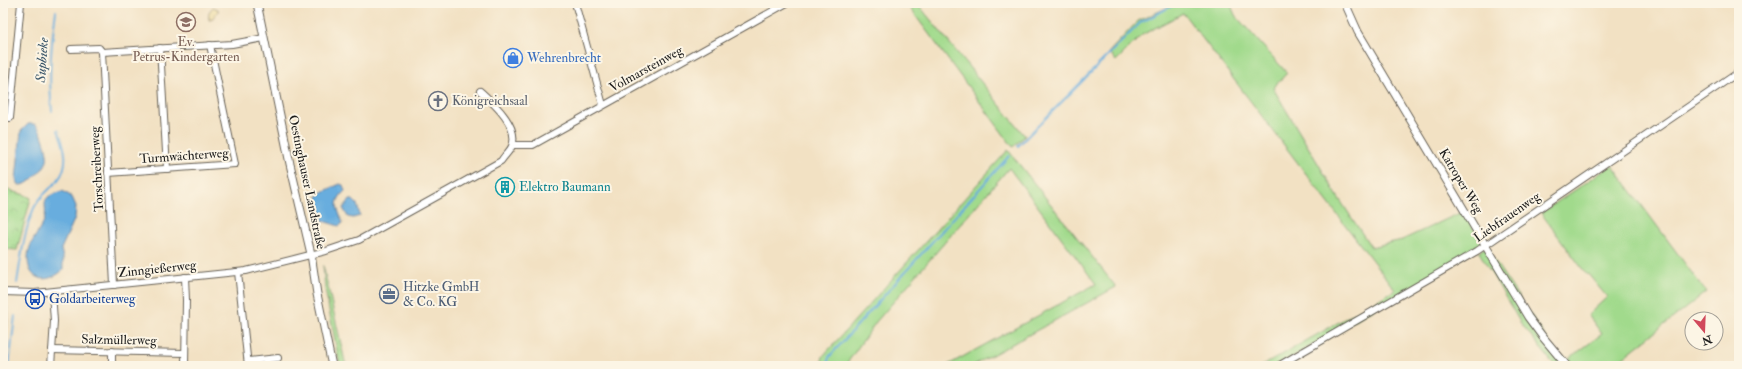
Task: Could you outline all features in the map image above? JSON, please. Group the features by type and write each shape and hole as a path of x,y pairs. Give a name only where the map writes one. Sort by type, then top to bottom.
{"street":[{"path":"6,117 21,3"},
{"name":"Oestinghauser Landstraße","path":"257,3 290,164 311,254 317,294 332,366"},
{"path":"575,3 603,105"},
{"name":"Volmarsteinweg","path":"513,145 533,145 787,3"},
{"name":"Katroper Weg","path":"1345,3 1358,32 1486,244 1528,317 1567,366"},
{"path":"70,49 99,48 102,52 232,44 264,38"},
{"name":"Turmwächterweg","path":"108,173 235,164 210,45"},
{"path":"160,48 167,169"},
{"name":"Torschreiberweg","path":"102,52 114,285"},
{"name":"Liebfrauenweg","path":"1278,366 1470,255 1739,72"},
{"path":"311,254 359,240 501,161 513,145 512,130 498,108 480,91"},
{"name":"Zinngießerweg","path":"3,292 26,294 52,292 238,272 311,254"},
{"path":"238,272 248,364 278,358"},
{"path":"184,277 186,300 185,366"},
{"path":"51,366 54,321 52,292"},
{"name":"Salzmüllerweg","path":"52,350 186,353"},
{"path":"112,351 112,366"}],"green space":[{"path":"906,3 917,3 1025,136 1013,147"},
{"path":"1177,3 1230,3 1235,15 1287,73 1273,88 1338,197 1371,247 1402,240 1464,211 1483,245 1277,366 1262,366 1395,290 1183,13 1142,35 1116,61 1109,52 1138,21"},
{"path":"1008,150 1116,287 972,366 946,366 1096,284 1009,168 876,322 845,366 821,366 823,356"},
{"path":"1612,165 1706,292 1612,366 1572,366 1567,360 1602,334 1588,315 1607,297 1588,274 1587,275 1541,213"},
{"path":"5,189 31,198 17,250 3,249 3,203"},
{"path":"1485,247 1565,366 1555,366 1520,322 1479,252"},
{"path":"323,265 346,366 340,366 325,289"}],"sand":[{"path":"213,7 218,9 218,12 211,20 209,20 209,13"}],"water":[{"path":"28,124 35,124 39,129 46,148 47,161 42,170 30,181 19,185 16,179 21,131"},
{"path":"340,184 343,185 345,191 338,199 337,203 343,223 339,226 323,221 318,197 319,194"},
{"path":"63,191 72,197 76,206 75,218 61,249 63,270 51,278 39,278 34,276 31,271 28,252 43,223 45,217 46,200 54,194"},
{"path":"350,200 353,200 357,204 360,216 353,218 348,217 343,208"},
{"path":"3,304 7,307 8,314 3,366"}],"waterway":[{"path":"1018,146 1140,23 1177,3"},
{"name":"Supbieke","path":"52,111 50,86 56,11"},
{"name":"Supbieke","path":"17,283 25,235 36,203 58,180 64,168 65,155 63,143 58,130"},
{"path":"827,366 829,357 1009,156"},
{"name":"Supbieke","path":"9,366 15,316"}],"place":[{"name":"Ev. Petrus-Kindergarten","path":"186,22"},
{"name":"Wehrenbrecht","path":"513,58"},
{"name":"Königreichsaal","path":"438,101"},
{"name":"Elektro Baumann","path":"505,187"},
{"name":"Hitzke GmbH & Co. KG","path":"389,294"},
{"name":"Goldarbeiterweg","path":"35,299"}]}
